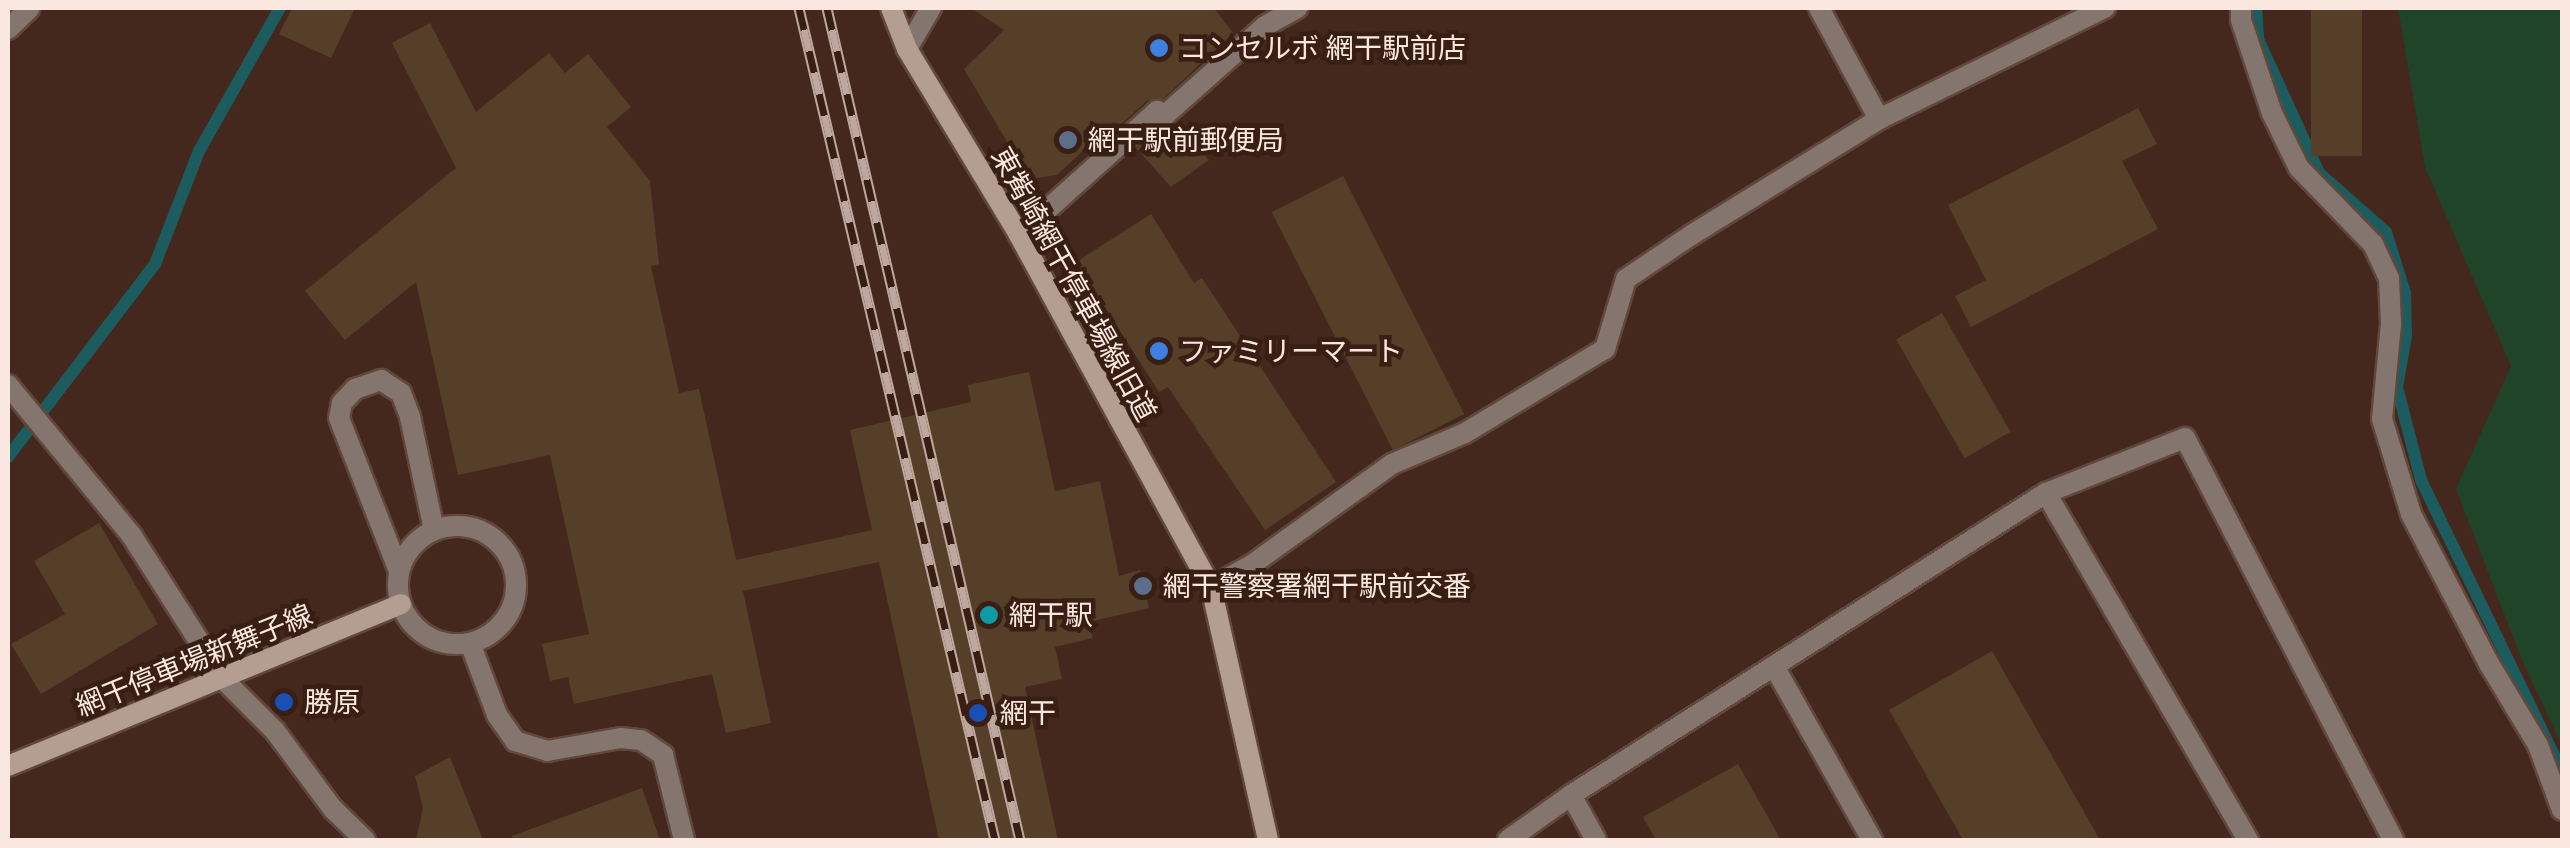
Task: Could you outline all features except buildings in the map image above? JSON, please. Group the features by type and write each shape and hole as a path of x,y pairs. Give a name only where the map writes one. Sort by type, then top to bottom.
{"street":[{"path":"8,30 30,8"},
{"name":"東觜崎網干停車場線旧道","path":"891,8 908,49 1019,236 1210,587 1268,840"},
{"path":"908,49 931,8"},
{"path":"1019,236 1157,111 1164,116 1266,26 1297,8"},
{"path":"1819,8 1879,120"},
{"path":"1210,587 1250,566 1392,464 1465,433 1605,349 1626,279 1879,120 2106,8"},
{"path":"2242,8 2240,20 2272,113 2298,168 2373,244 2389,278 2391,324 2382,419 2411,514 2488,662 2538,745 2562,810"},
{"path":"399,571 418,539 453,525 490,535 514,566 516,586 503,622 470,643 436,640 421,632 400,604 399,571 339,418 342,403 355,389 381,380 392,383 406,402 434,530"},
{"path":"8,385 132,536 223,678 275,732 333,810 365,840"},
{"path":"1508,840 1570,795 2046,493 2185,438 2393,840"},
{"path":"2046,493 2248,840"},
{"name":"網干停車場新舞子線","path":"8,766 400,604"},
{"path":"470,643 497,715 515,740 547,750 621,738 641,740 663,755 684,840"},
{"path":"1774,666 1872,840"},
{"path":"1570,795 1596,840"}],"green space":[{"path":"2398,8 2562,8 2562,746 2522,660 2456,489 2511,366 2425,167"}],"waterway":[{"path":"8,457 155,264 199,151 280,8"},
{"path":"2256,8 2258,39 2319,173 2386,232 2405,293 2406,336 2397,387 2421,480 2562,772"}],"railway":[{"path":"799,8 995,840"},
{"path":"827,8 1020,840"}],"place":[{"name":"コンセルボ 網干駅前店","path":"1159,48"},
{"name":"網干駅前郵便局","path":"1068,140"},
{"name":"ファミリーマート","path":"1159,351"},
{"name":"網干警察署網干駅前交番","path":"1143,586"},
{"name":"網干駅","path":"989,615"},
{"name":"勝原","path":"284,702"},
{"name":"網干","path":"978,713"}]}
